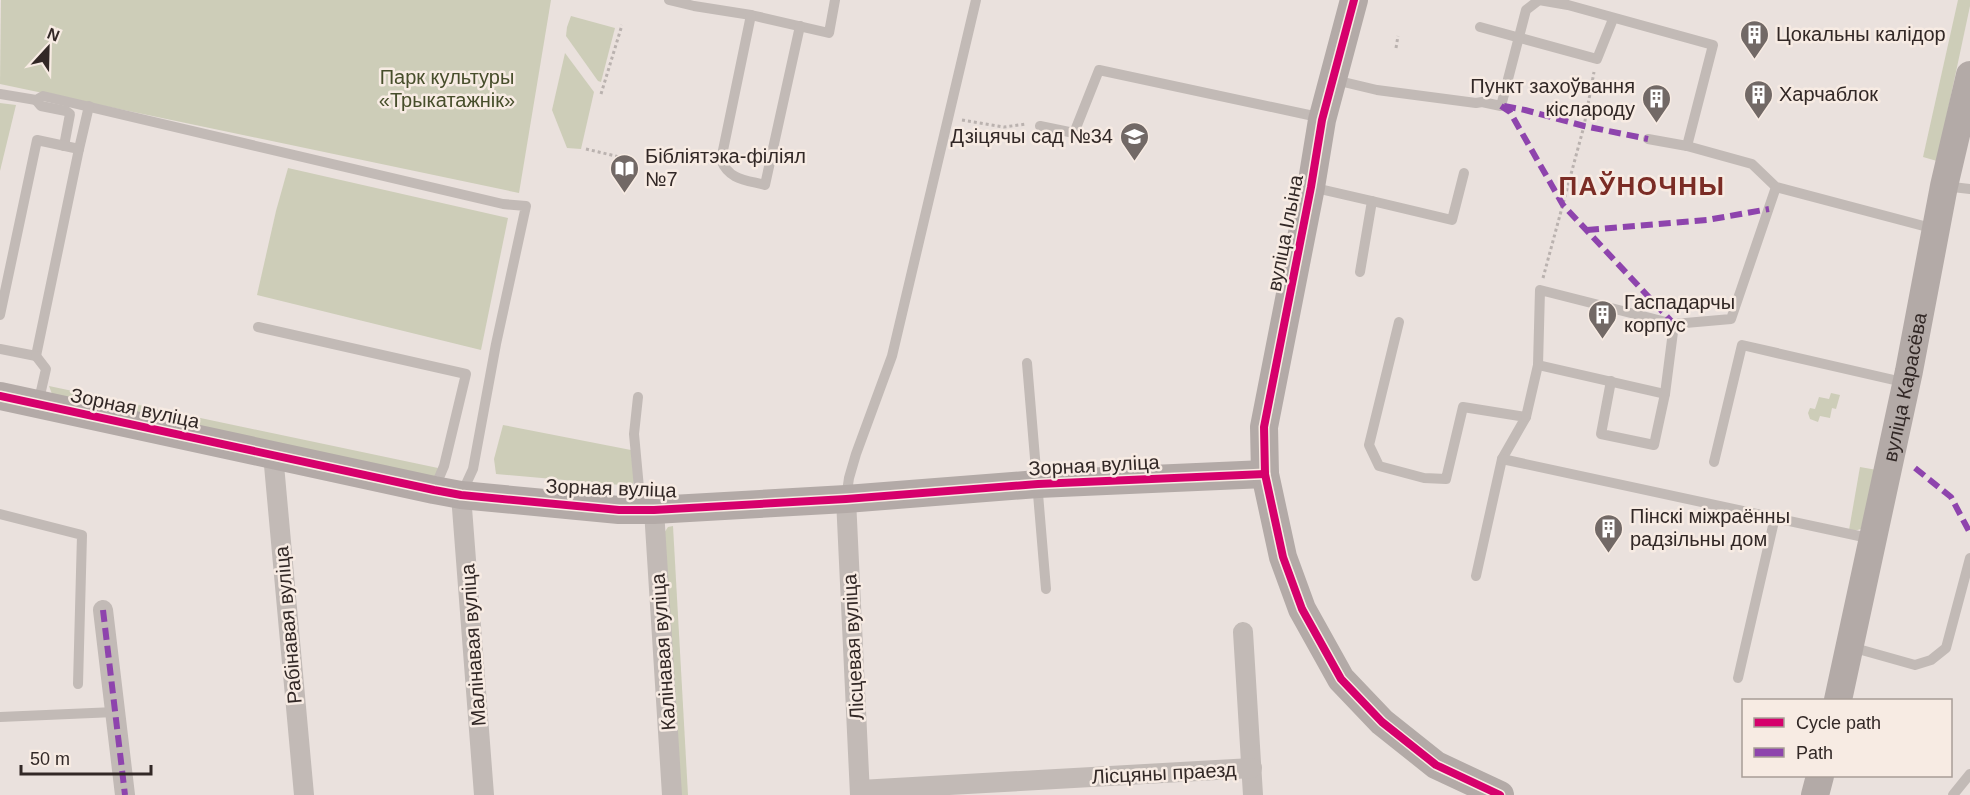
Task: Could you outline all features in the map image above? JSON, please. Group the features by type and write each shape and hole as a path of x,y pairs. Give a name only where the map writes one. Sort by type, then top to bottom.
{"street":[{"name":"вуліца Ільіна","path":"1354,0 1322,120 1264,427 1265,474 1283,556 1302,609 1341,679 1382,722 1436,765 1500,795"},
{"name":"вуліца Карасёва","path":"1838,699 1907,383 1935,229 1957,188 1970,75"},
{"name":"Зорная вуліца","path":"0,396 461,495 647,510 846,499 1038,484 1265,474"},
{"name":"Рабінавая вуліца","path":"273,454 304,795"},
{"name":"Малінавая вуліца","path":"461,495 484,795"},
{"name":"Лісцевая вуліца","path":"846,499 860,793"},
{"name":"Калінавая вуліца","path":"647,510 672,795"},
{"path":"103,610 125,795"},
{"path":"1243,632 1254,795"},
{"name":"Лісцяны праезд","path":"860,793 1252,768"},
{"path":"1815,795 1820,777"}],"lane":[{"path":"669,0 695,3 828,33 835,0"},
{"path":"846,499 856,454 892,356 976,0"},
{"path":"1332,80 1377,90 1501,105 1526,10 1539,0 1568,5 1713,45 1688,146"},
{"path":"752,15 721,160 725,170 733,176 765,185 800,26"},
{"path":"1480,27 1597,59 1613,19"},
{"path":"1040,126 1074,133 1099,70 1309,115 1322,120"},
{"path":"0,94 36,100 43,96 503,204 526,206 496,344 473,469 461,495"},
{"path":"36,100 41,106 66,111 69,114 64,146"},
{"path":"36,356 89,106"},
{"path":"1648,139 1688,146 1752,164 1776,187 1935,229"},
{"path":"0,315 37,140 80,149"},
{"path":"1311,187 1452,220 1464,173"},
{"path":"1476,576 1502,459 1526,417 1538,365 1540,290 1674,324 1731,319 1776,187"},
{"path":"1360,272 1371,201"},
{"path":"1399,322 1369,445 1379,466 1424,478 1446,479 1463,407 1526,417"},
{"path":"1611,381 1600,434 1654,445 1665,394 1674,324"},
{"path":"258,327 466,374 444,466 434,490"},
{"path":"1714,462 1742,345 1907,383"},
{"path":"0,349 36,356 46,369 38,405"},
{"path":"1027,363 1046,589"},
{"path":"1538,365 1665,394"},
{"path":"638,397 634,434 647,510"},
{"path":"1502,459 1873,539"},
{"path":"0,514 82,535 78,684"},
{"path":"1738,678 1775,517"},
{"path":"1851,647 1915,665 1931,660 1946,648 1965,597 1970,558"},
{"path":"0,717 115,712"},
{"path":"1953,795 1970,774"}],"path":[{"path":"601,94 622,26"},
{"path":"1395,48 1398,36"},
{"path":"1540,290 1584,126 1597,59"},
{"path":"948,117 1004,127 1028,124"},
{"path":"586,149 624,158"}],"green space":[{"name":"Парк культуры «Трыкатажнік»","path":"1,0 551,0 519,193 0,84"},
{"path":"1958,0 1970,0 1970,6 1937,161 1923,157"},
{"path":"571,16 615,28 601,82 566,36"},
{"path":"565,53 594,92 581,149 567,148 552,110"},
{"path":"0,103 16,105 0,171"},
{"path":"288,168 508,218 481,350 257,295"},
{"path":"49,386 438,468 435,479 52,394"},
{"path":"1831,393 1840,395 1836,409 1832,408 1830,418 1820,416 1818,422 1810,419 1808,413 1810,408 1815,409 1819,397 1829,399"},
{"path":"503,425 631,450 634,481 632,486 496,474 494,459"},
{"path":"1860,467 1877,470 1861,529 1854,531 1849,530"},
{"path":"673,526 688,795 679,795 664,533 668,527"}],"marked path":[{"path":"1501,106 1510,112 1563,205 1674,324"},
{"path":"1504,106 1648,139"},
{"path":"1587,230 1707,220 1769,209"},
{"path":"1915,468 1951,497 1970,533"},
{"path":"103,610 125,795"}],"cycle path":[{"path":"1354,0 1322,120 1264,427 1265,474 1283,557 1302,609 1341,679 1382,722 1436,765 1500,795"},
{"path":"0,396 461,495 619,510 846,499 1038,484 1265,474"}],"place":[{"name":"Цокальны калідор","path":"1755,60"},
{"name":"Харчаблок","path":"1758,120"},
{"name":"Пункт захоўвання кіслароду","path":"1656,124"},
{"name":"Дзіцячы сад №34","path":"1134,162"},
{"name":"Бібліятэка-філіял №7","path":"624,194"},
{"name":"Гаспадарчы корпус","path":"1603,340"},
{"name":"Пінскі міжраённы радзільны дом","path":"1609,554"}],"district":[{"name":"ПАЎНОЧНЫ","path":"1642,186"}]}
